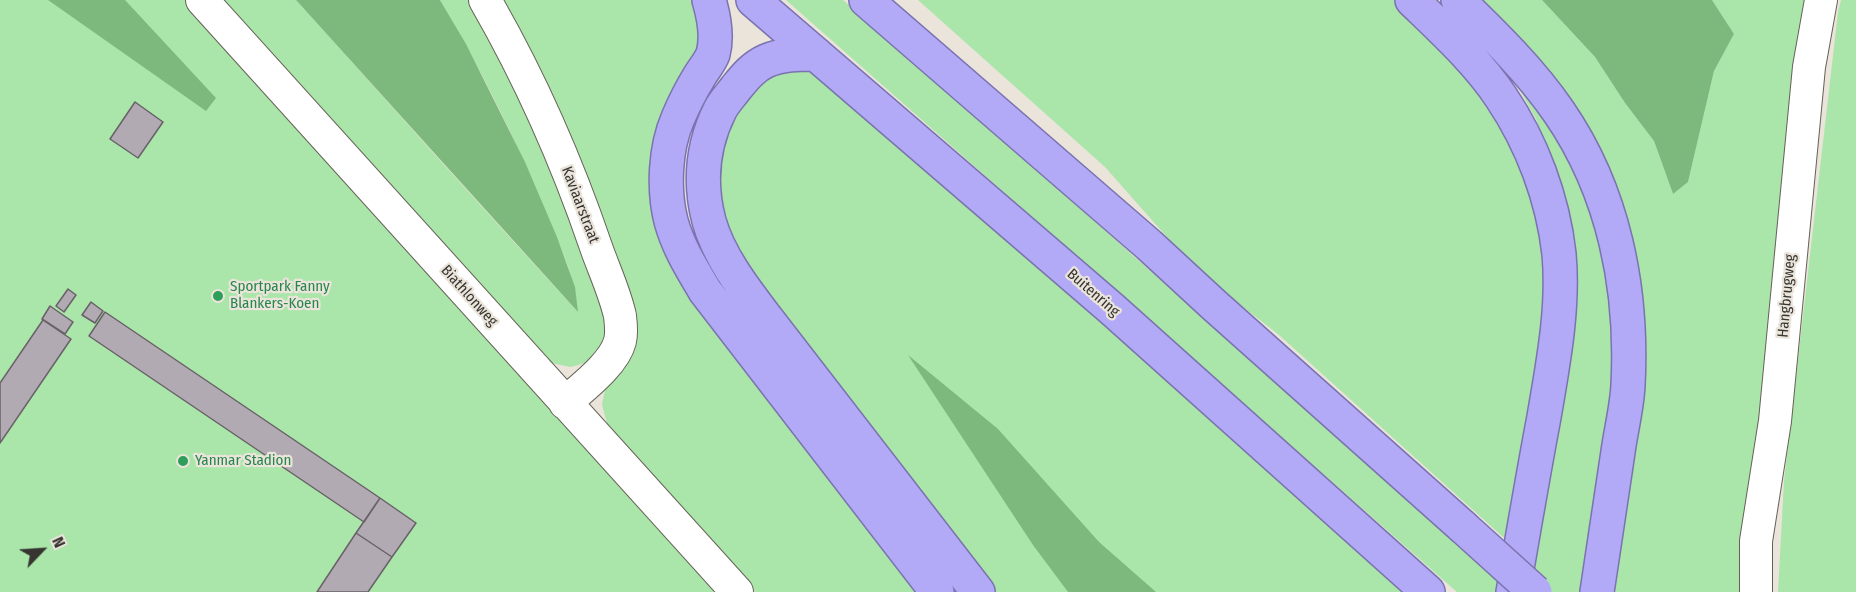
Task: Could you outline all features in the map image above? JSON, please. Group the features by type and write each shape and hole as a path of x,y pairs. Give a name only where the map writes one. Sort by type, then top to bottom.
{"highway":[{"path":"709,0 716,37 713,55 677,119 669,151 668,194 671,220 679,243 705,291 937,592"},
{"name":"Buitenring","path":"753,0 1112,309 1428,592"},
{"path":"866,0 1149,245 1535,592"},
{"path":"1412,0 1480,70 1500,95 1514,119 1544,185 1559,254 1559,302 1554,355 1513,592"},
{"path":"1458,0 1523,68 1558,110 1591,168 1603,195 1611,223 1626,291 1629,341 1628,376 1597,592"},
{"path":"816,54 783,56 757,66 720,108 708,143 702,179 710,223 720,249 767,320 978,592"}],"street":[{"name":"Biathlonweg","path":"202,0 736,592"},
{"name":"Kaviaarstraat","path":"485,0 547,121 586,218 620,316 620,341 612,356 598,373 566,402"},
{"name":"Hangbrugweg","path":"1756,592 1756,541 1775,421 1809,67 1821,0"}],"green space":[{"name":"Sportpark Fanny Blankers-Koen","path":"0,0 187,0 724,592 0,592"},
{"path":"48,0 125,0 216,98 206,111"},
{"path":"224,0 296,0 577,311 574,286 566,262 523,160 470,52 440,0 477,0 502,46 612,315 600,353 585,363 571,367 551,363 535,348"},
{"path":"296,0 440,0 466,44 525,162 557,237 575,287 578,312"},
{"path":"501,0 697,0 703,29 663,226 928,592 755,592 628,455 609,430 602,405 605,389 625,356"},
{"path":"786,0 843,0 1512,592 1457,592"},
{"path":"918,0 1403,0 1491,94 1523,155 1550,268 1513,546 1279,335 1197,271 1105,167"},
{"path":"1473,0 1542,0 1595,57 1625,103 1654,141 1673,194 1688,182 1714,71 1734,34 1712,0 1820,0 1755,592 1610,592 1631,252"},
{"path":"1542,0 1712,0 1734,34 1714,71 1688,182 1673,194 1654,141 1625,103 1595,57"},
{"path":"1841,0 1856,0 1856,592 1778,592 1784,481"},
{"path":"802,67 818,73 1125,340 1407,592 991,592 755,284 716,210 720,135 758,83"},
{"path":"1512,76 1562,138 1605,244 1616,368 1586,592 1528,592 1551,159 1536,119"},
{"path":"908,355 998,429 1099,542 1156,592 1068,592 1033,545"}],"building":[{"path":"135,102 163,122 138,158 110,139"},
{"path":"68,289 76,295 64,312 56,306"},
{"path":"91,302 103,311 95,323 82,315"},
{"path":"50,306 73,322 65,334 42,319"},
{"path":"105,312 380,498 364,522 89,336"},
{"path":"43,320 71,339 0,443 0,383"},
{"path":"380,498 416,523 392,557 356,533"},
{"path":"356,533 392,557 368,592 317,592"}],"place":[{"name":"Sportpark Fanny Blankers-Koen","path":"218,296"},
{"name":"Yanmar Stadion","path":"183,461"}]}
